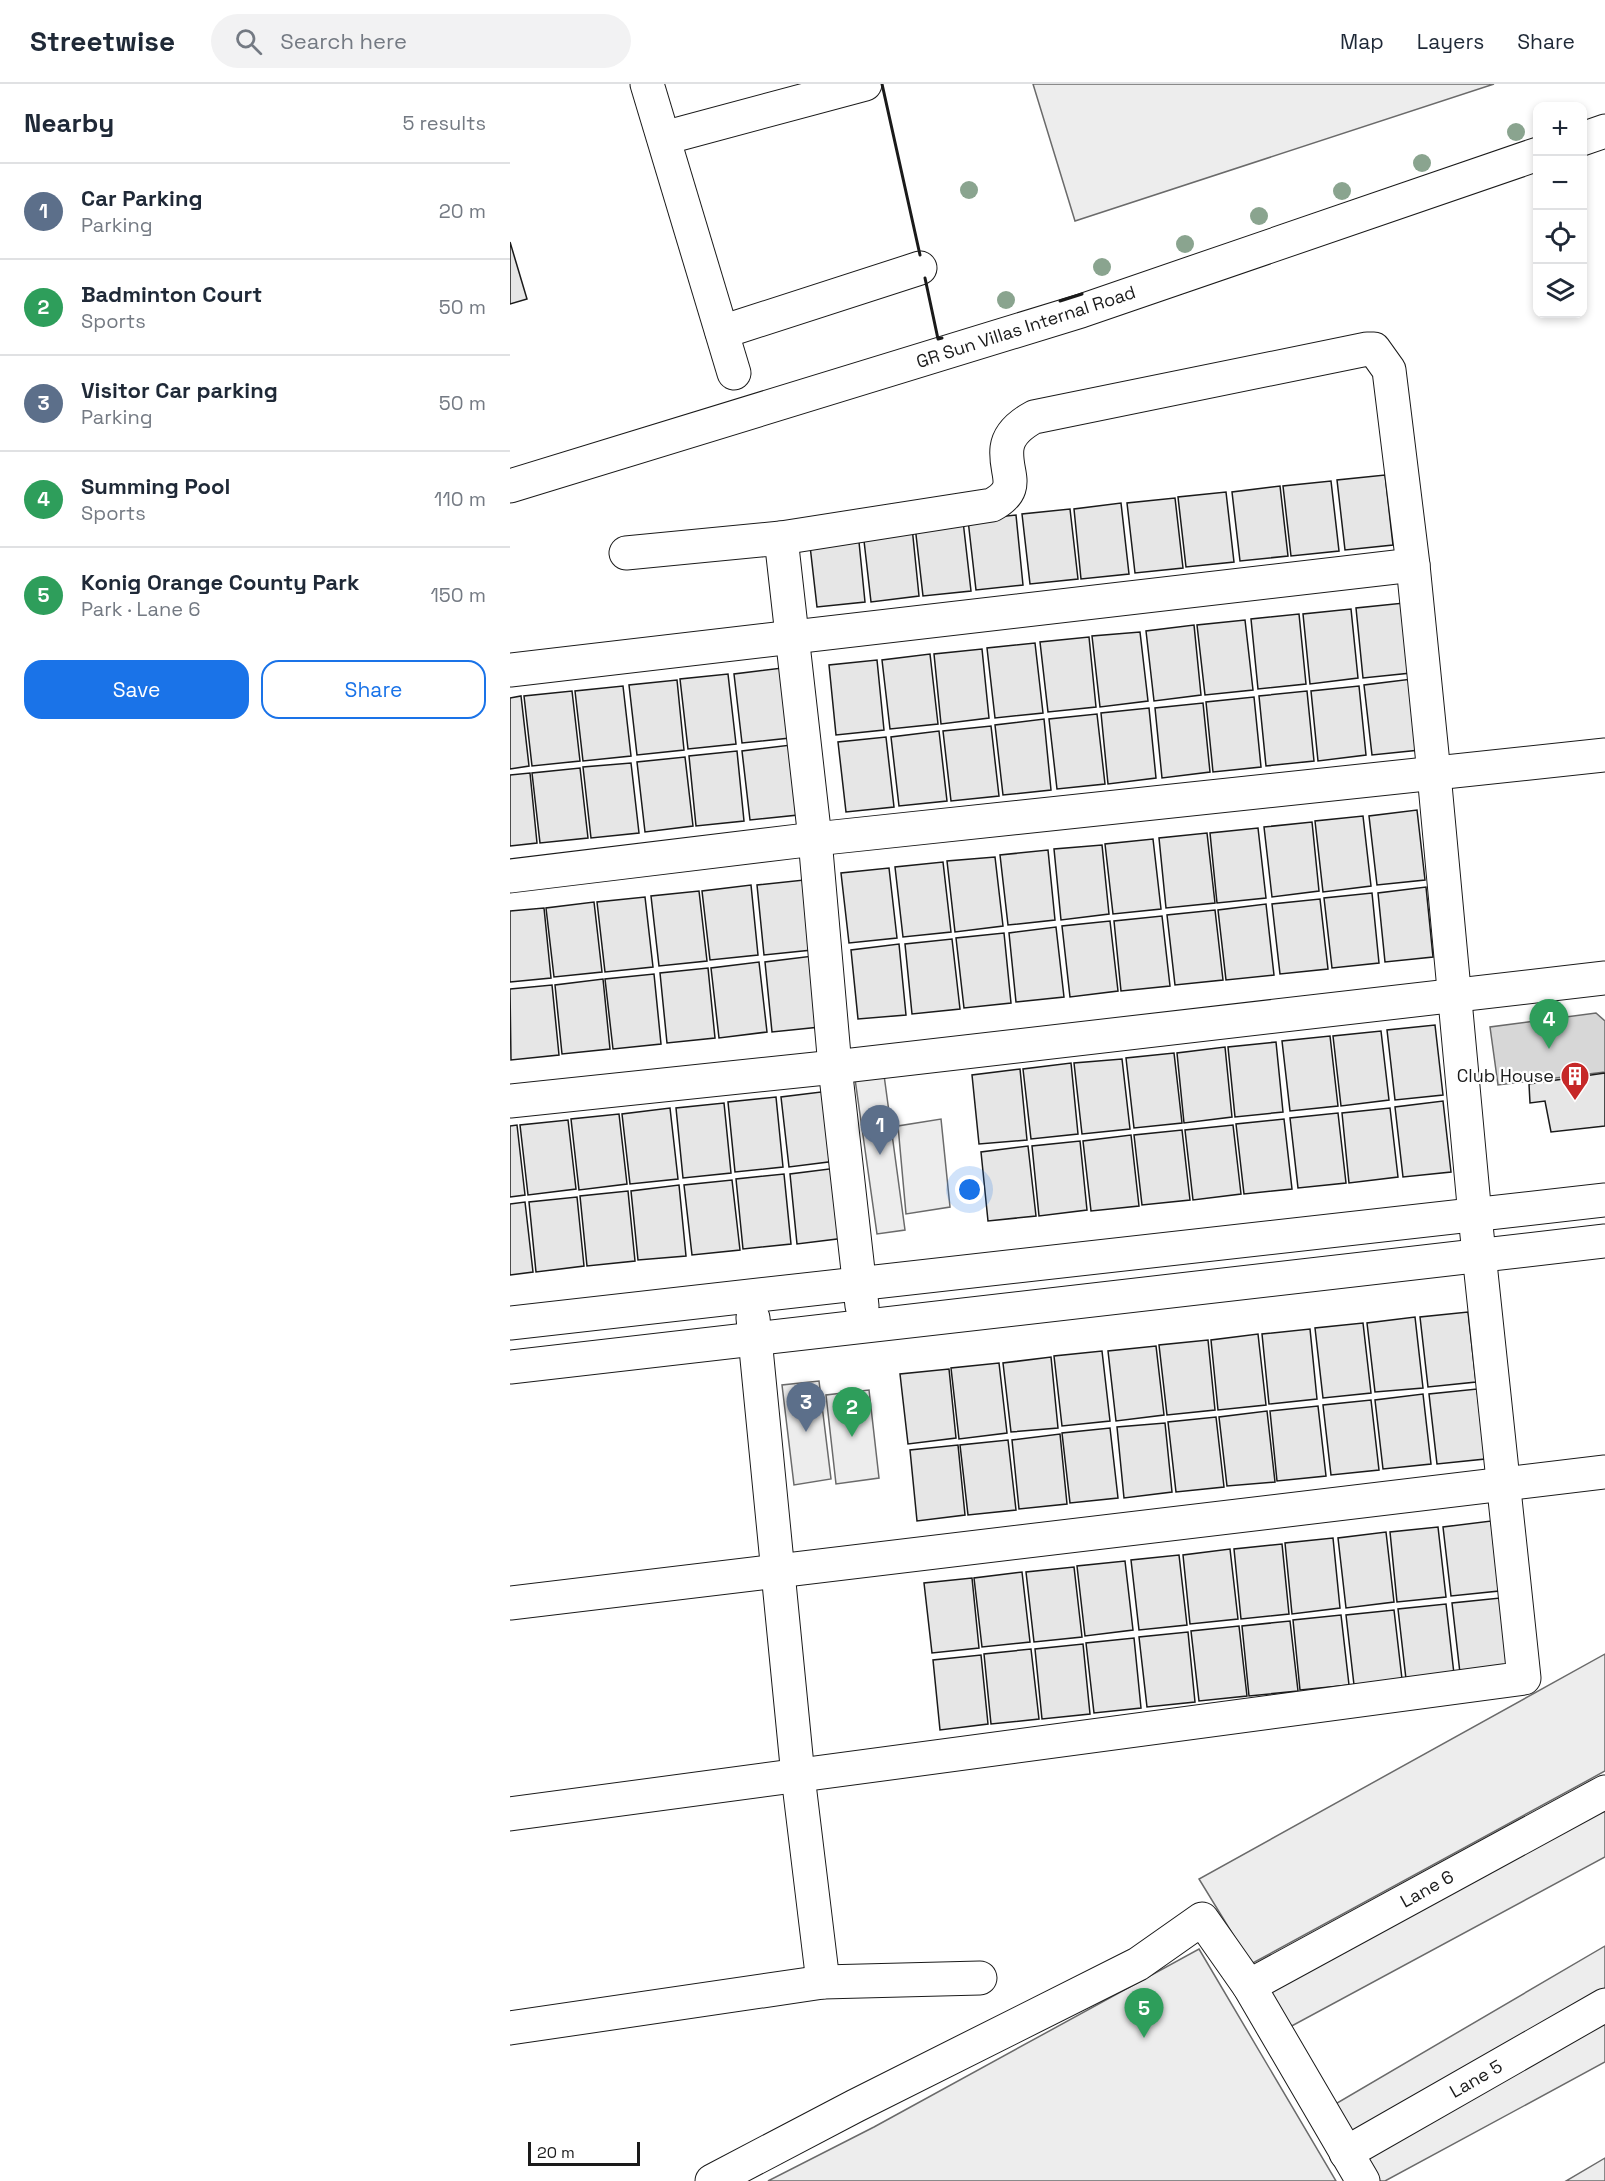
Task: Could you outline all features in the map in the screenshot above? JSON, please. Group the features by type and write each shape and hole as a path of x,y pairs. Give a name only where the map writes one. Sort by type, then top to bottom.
{"street":[{"path":"647,84 734,372"},
{"path":"664,138 865,84"},
{"path":"1587,137 1605,131"},
{"name":"GR Sun Villas Internal Road","path":"510,486 1081,311 1533,156"},
{"path":"722,332 920,268"},
{"path":"510,1814 1524,1678 1475,1216 1413,565 1389,370 1374,349 1034,417 1021,425 1013,434 1007,447 1010,491 1003,500 992,506 781,538 626,553"},
{"path":"781,538 790,637 815,839 835,1067 864,1327"},
{"path":"510,670 1413,565"},
{"path":"510,876 815,839 1605,755"},
{"path":"510,1101 835,1067 1605,978"},
{"path":"510,1323 1605,1200"},
{"path":"510,1367 1605,1240"},
{"path":"752,1295 798,1776 824,1982"},
{"path":"510,1603 1605,1472"},
{"name":"Lane 6","path":"1249,1986 1605,1792"},
{"path":"712,2181 855,2106 1138,1964 1202,1919 1249,1986 1363,2181"},
{"path":"510,2028 824,1982 980,1978"},
{"name":"Lane 5","path":"1346,2153 1605,2005"}],"shaded area":[{"path":"1033,84 1494,84 1075,221"},
{"path":"1596,1013 1605,1021 1605,1072 1498,1085 1490,1027"},
{"path":"884,1075 905,1230 877,1234 855,1079"},
{"path":"941,1119 950,1207 906,1214 898,1126"},
{"path":"819,1381 831,1479 794,1485 782,1385"},
{"path":"869,1390 879,1478 836,1484 826,1395"},
{"path":"1605,1654 1605,1771 1251,1964 1199,1879"},
{"path":"1605,1800 1605,1857 1288,2028 1263,1992"},
{"path":"1605,1946 1605,1992 1352,2137 1332,2106"},
{"path":"1199,1949 1336,2181 768,2181 874,2127"},
{"path":"1605,2014 1605,2062 1385,2181 1363,2181 1359,2159"},
{"path":"1605,2158 1605,2181 1566,2181"}],"building":[{"path":"510,242 527,299 510,304"},
{"path":"1385,475 1393,545 1345,550 1337,480"},
{"path":"1331,481 1339,551 1291,556 1283,486"},
{"path":"1280,486 1288,556 1240,561 1232,492"},
{"path":"1226,492 1234,562 1186,567 1178,497"},
{"path":"1175,498 1183,568 1135,573 1127,503"},
{"path":"1121,503 1129,574 1081,579 1074,509"},
{"path":"1070,509 1078,579 1030,584 1022,514"},
{"path":"1016,515 1023,585 976,590 968,520"},
{"path":"963,521 971,591 923,596 915,526"},
{"path":"912,527 919,596 871,602 863,532"},
{"path":"858,532 865,602 817,607 809,537"},
{"path":"1404,603 1411,673 1363,678 1356,608"},
{"path":"1351,609 1358,678 1310,684 1303,614"},
{"path":"1299,614 1306,684 1258,689 1251,619"},
{"path":"1245,620 1253,690 1205,695 1197,625"},
{"path":"1194,625 1201,695 1154,701 1146,631"},
{"path":"1140,632 1148,701 1100,707 1092,636"},
{"path":"1089,637 1096,707 1048,712 1040,642"},
{"path":"1035,643 1043,713 995,718 987,648"},
{"path":"982,649 989,718 941,724 934,654"},
{"path":"930,654 938,724 890,729 882,660"},
{"path":"877,660 884,730 836,735 829,665"},
{"path":"782,668 790,738 742,743 734,674"},
{"path":"728,674 736,744 688,749 680,679"},
{"path":"1412,679 1420,750 1372,755 1364,685"},
{"path":"677,680 684,750 637,755 629,685"},
{"path":"623,686 631,756 583,761 575,691"},
{"path":"1359,686 1366,755 1318,761 1311,691"},
{"path":"572,691 580,761 532,766 524,696"},
{"path":"1307,691 1314,761 1266,766 1259,696"},
{"path":"521,696 529,766 510,769 510,698"},
{"path":"1254,697 1261,767 1213,772 1206,702"},
{"path":"1203,703 1210,772 1162,778 1155,708"},
{"path":"1149,708 1156,778 1108,784 1101,713"},
{"path":"1097,714 1105,784 1057,789 1049,719"},
{"path":"1044,719 1051,790 1003,795 995,725"},
{"path":"991,726 999,796 951,801 943,731"},
{"path":"939,731 947,801 899,806 891,737"},
{"path":"886,737 894,807 846,812 838,742"},
{"path":"791,745 798,815 750,820 742,751"},
{"path":"737,751 744,821 696,826 689,756"},
{"path":"685,757 693,826 645,832 637,762"},
{"path":"631,763 639,833 591,838 583,767"},
{"path":"580,768 588,838 540,843 532,773"},
{"path":"530,773 537,843 510,846 510,775"},
{"path":"1417,810 1425,880 1377,885 1369,816"},
{"path":"1363,816 1371,886 1323,892 1315,821"},
{"path":"1312,822 1319,891 1272,897 1264,827"},
{"path":"1258,828 1266,898 1217,903 1210,833"},
{"path":"1207,833 1215,903 1166,908 1159,838"},
{"path":"1153,839 1161,909 1113,914 1105,844"},
{"path":"1102,845 1109,914 1061,920 1054,849"},
{"path":"1048,850 1055,920 1008,925 1000,855"},
{"path":"995,857 1003,926 955,932 947,861"},
{"path":"943,862 951,932 903,937 895,867"},
{"path":"889,868 897,938 849,943 841,873"},
{"path":"804,880 812,950 764,955 757,885"},
{"path":"751,885 758,955 710,960 702,891"},
{"path":"1426,887 1433,957 1385,962 1378,893"},
{"path":"699,891 707,961 659,966 651,896"},
{"path":"1372,893 1379,963 1332,968 1324,898"},
{"path":"645,897 653,967 605,972 597,902"},
{"path":"1320,899 1328,969 1280,974 1272,904"},
{"path":"594,902 602,972 554,977 546,908"},
{"path":"1266,904 1274,975 1226,980 1218,910"},
{"path":"544,908 551,978 510,982 510,911"},
{"path":"1215,910 1223,980 1175,985 1167,915"},
{"path":"1162,916 1170,986 1121,991 1114,921"},
{"path":"1110,921 1118,991 1070,997 1062,926"},
{"path":"1056,927 1064,997 1016,1002 1009,933"},
{"path":"1004,933 1011,1003 964,1008 956,938"},
{"path":"952,939 960,1009 912,1014 905,944"},
{"path":"899,944 906,1015 858,1019 851,950"},
{"path":"813,956 820,1027 772,1032 765,962"},
{"path":"759,962 767,1032 719,1038 711,968"},
{"path":"708,968 715,1038 667,1043 660,973"},
{"path":"654,974 661,1044 613,1049 605,979"},
{"path":"603,979 610,1049 562,1054 555,985"},
{"path":"552,985 559,1055 511,1060 510,989"},
{"path":"1435,1025 1443,1095 1395,1100 1387,1030"},
{"path":"1381,1031 1389,1100 1341,1106 1333,1036"},
{"path":"1330,1036 1338,1106 1290,1111 1282,1041"},
{"path":"1276,1042 1283,1112 1235,1117 1228,1047"},
{"path":"1225,1047 1232,1117 1184,1123 1177,1053"},
{"path":"1174,1053 1182,1123 1134,1128 1126,1058"},
{"path":"1122,1059 1130,1129 1082,1134 1074,1063"},
{"path":"1071,1063 1078,1134 1031,1139 1023,1069"},
{"path":"1020,1069 1027,1140 979,1144 972,1075"},
{"name":"Club House","path":"1605,1073 1605,1126 1551,1132 1545,1101 1530,1103 1529,1084"},
{"path":"829,1091 836,1161 789,1167 781,1097"},
{"path":"776,1097 783,1167 735,1172 728,1102"},
{"path":"1443,1101 1451,1172 1403,1177 1395,1107"},
{"path":"724,1103 731,1173 683,1178 676,1108"},
{"path":"670,1108 678,1179 630,1184 622,1114"},
{"path":"1390,1108 1398,1177 1349,1183 1342,1113"},
{"path":"1338,1113 1346,1183 1298,1188 1290,1118"},
{"path":"619,1114 627,1184 579,1190 571,1119"},
{"path":"1284,1119 1292,1189 1244,1194 1236,1124"},
{"path":"568,1120 576,1189 528,1195 520,1125"},
{"path":"517,1125 525,1195 510,1197 510,1126"},
{"path":"1233,1125 1241,1194 1193,1200 1185,1130"},
{"path":"1182,1130 1190,1200 1142,1205 1134,1135"},
{"path":"1131,1135 1139,1206 1091,1211 1083,1141"},
{"path":"1080,1141 1087,1210 1039,1216 1032,1146"},
{"path":"1028,1146 1036,1216 988,1221 981,1152"},
{"path":"837,1168 845,1238 797,1244 790,1174"},
{"path":"784,1174 791,1244 743,1249 736,1179"},
{"path":"732,1180 740,1250 692,1255 684,1185"},
{"path":"679,1185 686,1256 638,1260 631,1191"},
{"path":"628,1191 635,1261 587,1266 580,1196"},
{"path":"577,1197 584,1266 536,1272 529,1202"},
{"path":"525,1202 533,1272 510,1275 510,1204"},
{"path":"1468,1312 1476,1382 1428,1387 1420,1317"},
{"path":"1415,1317 1423,1388 1375,1392 1367,1323"},
{"path":"1363,1323 1371,1393 1323,1398 1315,1328"},
{"path":"1310,1329 1317,1399 1269,1404 1262,1334"},
{"path":"1258,1334 1266,1405 1218,1410 1211,1340"},
{"path":"1208,1340 1215,1410 1167,1415 1159,1345"},
{"path":"1156,1346 1164,1415 1116,1421 1108,1351"},
{"path":"1102,1351 1110,1421 1062,1426 1054,1356"},
{"path":"1051,1357 1058,1428 1011,1432 1003,1363"},
{"path":"999,1363 1007,1433 959,1439 951,1368"},
{"path":"949,1369 956,1438 908,1444 900,1374"},
{"path":"1477,1389 1485,1459 1437,1464 1429,1394"},
{"path":"1423,1394 1431,1464 1383,1469 1375,1400"},
{"path":"1371,1400 1379,1470 1331,1475 1323,1405"},
{"path":"1318,1406 1326,1476 1277,1481 1270,1411"},
{"path":"1267,1411 1275,1482 1227,1486 1219,1417"},
{"path":"1216,1417 1224,1487 1176,1492 1168,1422"},
{"path":"1165,1423 1172,1492 1124,1498 1117,1427"},
{"path":"1110,1428 1118,1498 1070,1503 1062,1433"},
{"path":"1060,1434 1067,1504 1019,1509 1012,1440"},
{"path":"1008,1440 1016,1510 968,1515 960,1445"},
{"path":"958,1445 965,1515 917,1521 910,1450"},
{"path":"1491,1521 1499,1591 1451,1596 1443,1527"},
{"path":"1438,1527 1446,1597 1397,1602 1390,1532"},
{"path":"1386,1532 1394,1602 1346,1608 1338,1538"},
{"path":"1333,1538 1340,1608 1292,1614 1285,1543"},
{"path":"1282,1544 1289,1614 1241,1619 1234,1549"},
{"path":"1230,1549 1238,1619 1190,1624 1183,1555"},
{"path":"1179,1555 1187,1625 1139,1630 1131,1560"},
{"path":"1125,1561 1133,1630 1085,1636 1077,1566"},
{"path":"1074,1567 1082,1637 1034,1642 1026,1572"},
{"path":"1022,1572 1030,1642 982,1647 974,1578"},
{"path":"972,1578 979,1648 932,1653 924,1583"},
{"path":"1500,1598 1508,1668 1460,1673 1452,1603"},
{"path":"1446,1604 1454,1674 1406,1679 1398,1609"},
{"path":"1394,1610 1402,1679 1354,1685 1346,1615"},
{"path":"1341,1615 1349,1685 1300,1690 1293,1620"},
{"path":"1290,1621 1298,1691 1249,1696 1242,1626"},
{"path":"1239,1626 1247,1696 1199,1701 1191,1631"},
{"path":"1188,1632 1195,1702 1147,1707 1139,1637"},
{"path":"1134,1638 1141,1708 1094,1713 1086,1643"},
{"path":"1083,1644 1090,1714 1042,1719 1035,1649"},
{"path":"1031,1649 1039,1719 991,1724 984,1654"},
{"path":"981,1655 988,1724 940,1730 933,1660"}],"wall":[{"path":"882,84 920,255"},
{"path":"925,278 938,339 942,338"},
{"path":"1060,301 1082,294"}],"place":[{"name":"Summing Pool","path":"1549,1049"},
{"name":"Club House","path":"1575,1102"},
{"name":"Car Parking","path":"880,1155"},
{"name":"Visitor Car parking","path":"806,1432"},
{"name":"Badminton Court","path":"852,1437"},
{"name":"Konig Orange County Park","path":"1144,2038"}]}
